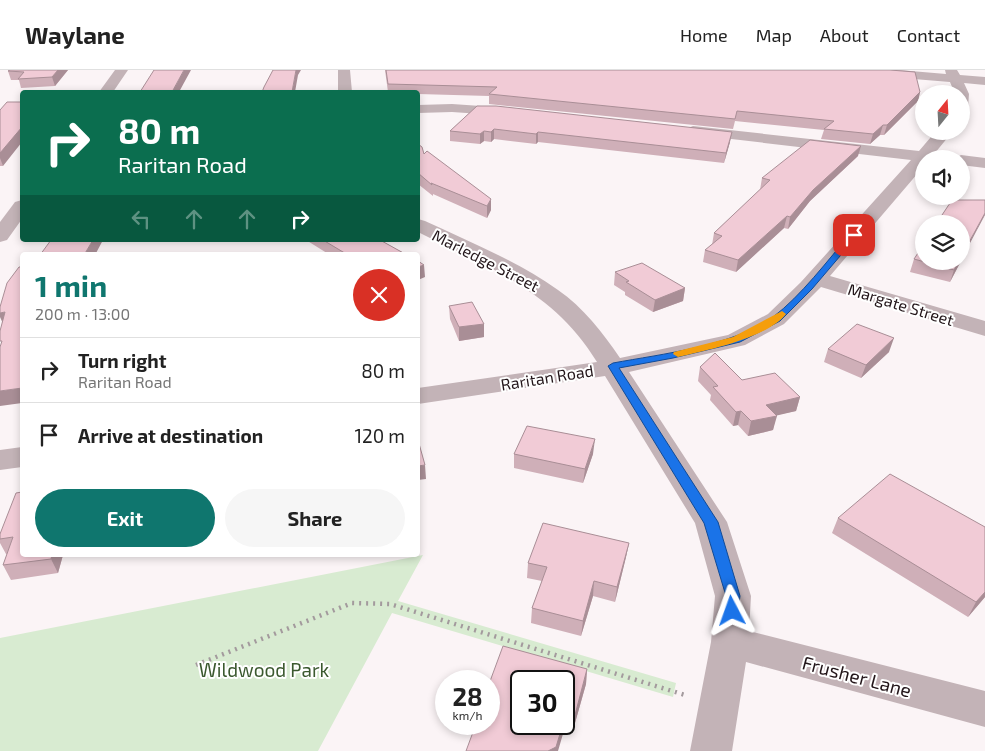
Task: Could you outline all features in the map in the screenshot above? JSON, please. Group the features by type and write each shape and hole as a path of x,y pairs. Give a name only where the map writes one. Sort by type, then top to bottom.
{"street":[{"path":"107,90 122,70"},
{"path":"344,70 345,90"},
{"path":"853,70 953,74 985,81"},
{"path":"420,109 476,108 526,113"},
{"path":"682,130 915,156"},
{"path":"970,161 985,163"},
{"name":"Raritan Road","path":"420,396 613,366 673,355 736,340 776,319 915,179"},
{"path":"0,236 20,209"},
{"name":"Marledge Street","path":"420,226 515,272 551,295 595,339 711,522 733,596 730,642 712,751"},
{"name":"Margate Street","path":"816,278 985,329"},
{"path":"0,460 20,457"},
{"name":"Frusher Lane","path":"730,642 985,709"}],"path":[{"path":"196,665 352,603 390,604 719,705"}],"green space":[{"name":"Wildwood Park","path":"423,555 398,601 676,683 673,697 392,613 318,751 0,751 0,638"}],"building":[{"path":"58,70 52,77 18,79 24,72 8,71"},
{"path":"154,70 184,70 173,90 141,90"},
{"path":"273,70 296,70 292,90 263,90"},
{"path":"386,70 890,70 915,72 918,85 915,85 915,97 887,125 883,125 873,134 824,129 834,121 737,111 735,119 489,94 497,87 388,84"},
{"path":"7,102 20,102 20,129 0,153 0,110"},
{"path":"477,106 496,106 732,132 726,153 538,132 536,134 494,129 491,132 484,131 480,134 450,131"},
{"path":"810,140 861,146 813,190 790,217 787,216 738,260 705,250 722,236 714,233 770,180 762,178"},
{"path":"420,146 424,154 427,151 491,199 487,206 431,183 432,185 420,175"},
{"path":"970,200 985,200 985,213 970,240 970,215 942,215 949,205 970,205"},
{"path":"50,242 92,242 86,252 42,252"},
{"path":"326,242 384,242 402,252 343,252"},
{"path":"642,263 685,288 655,300 626,282 629,281 615,272"},
{"path":"20,267 20,388 0,391 0,347 2,341 0,341 0,331 5,312 0,313 0,307 7,283"},
{"path":"472,302 484,324 459,327 449,306"},
{"path":"857,324 894,338 866,365 828,349"},
{"path":"715,353 742,380 775,373 800,397 766,405 777,416 751,421 741,411 736,412 713,387 718,386 700,367"},
{"path":"527,426 595,439 585,469 514,454"},
{"path":"420,447 425,465 420,466"},
{"path":"890,474 985,527 985,592 976,602 838,518"},
{"path":"20,492 20,557 52,557 51,559 3,565 13,537 0,539 0,534 16,493"},
{"path":"543,523 629,543 617,587 594,581 583,621 532,608 547,567 528,563"},
{"path":"503,646 587,669 575,715 575,670 510,670 510,735 560,735 556,747 548,751 466,751 472,735 500,735 500,670 494,670"}],"slow traffic":[{"path":"678,354 736,340 782,314"}],"route":[{"path":"732,611 733,596 711,522 613,366 673,355 736,340 776,319 809,287 854,235"}]}
